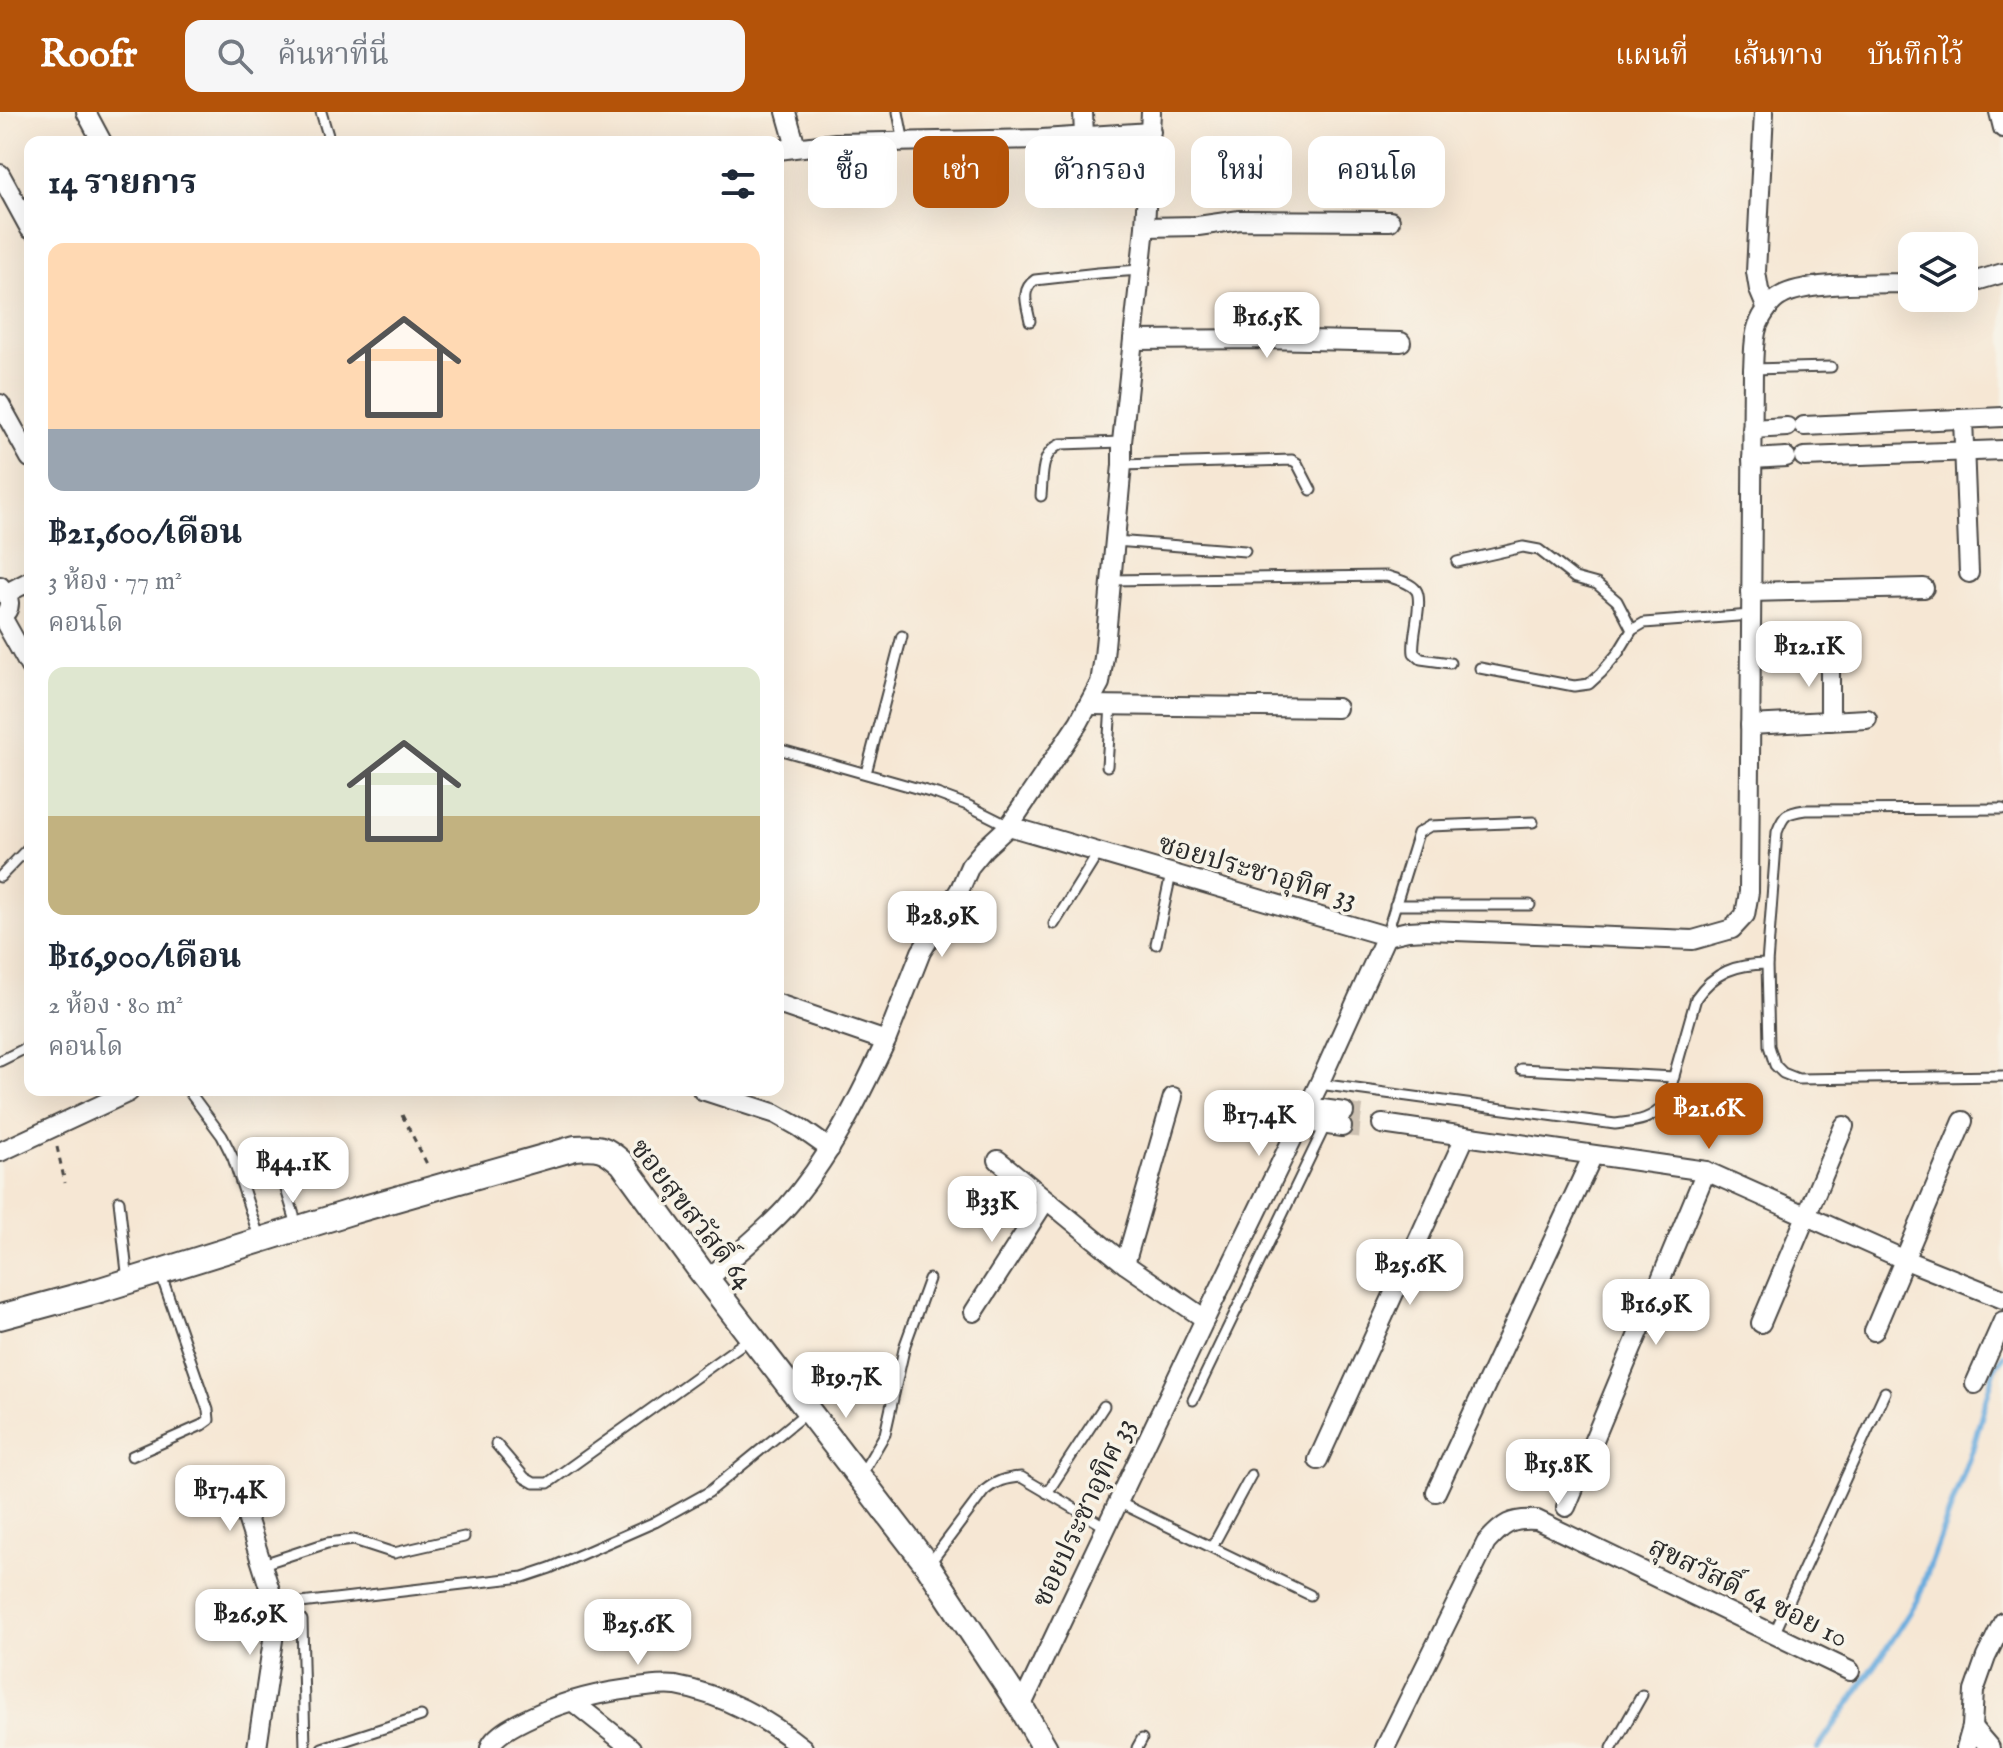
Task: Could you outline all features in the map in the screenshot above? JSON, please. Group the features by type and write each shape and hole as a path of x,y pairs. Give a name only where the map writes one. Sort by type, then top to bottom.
{"street":[{"path":"86,112 99,136"},
{"path":"786,112 787,149 836,143 1025,138"},
{"path":"1083,112 1084,136 1151,132"},
{"path":"708,1279 774,1220 801,1190 830,1149 886,1041 921,952 960,889 970,866 1009,826 1089,705 1100,683 1145,227 1151,112"},
{"path":"1764,112 1756,272 1767,309"},
{"path":"1999,112 2003,128"},
{"path":"0,174 24,218"},
{"path":"1145,227 1198,226 1240,220 1390,221"},
{"path":"1978,280 2003,273"},
{"path":"1386,936 1428,930 1693,940 1732,929 1745,915 1749,892 1752,429 1757,327 1767,309 1780,296 1800,289 1898,283"},
{"path":"1133,340 1401,342"},
{"path":"0,404 24,447"},
{"path":"1752,429 2003,417"},
{"path":"1963,419 1969,573"},
{"path":"1825,425 1826,456"},
{"path":"1752,459 2003,450"},
{"path":"24,583 3,590 9,606 1,618 24,657"},
{"path":"1751,592 1924,588"},
{"path":"1830,656 1830,721"},
{"path":"1089,705 1337,708"},
{"path":"1750,725 1867,719"},
{"name":"ซอยประชาอุทิศ 33","path":"1009,826 1386,936 1319,1084 1021,1707"},
{"path":"784,1006 886,1041"},
{"path":"0,1152 120,1096"},
{"path":"720,1096 776,1114 830,1149"},
{"path":"1125,1264 1173,1097"},
{"path":"1304,1114 1336,1118"},
{"path":"1874,1331 1963,1121"},
{"path":"1372,1123 1706,1171 1903,1259 2003,1299"},
{"path":"1761,1323 1844,1126"},
{"path":"1318,1460 1465,1137"},
{"name":"ซอยสุขสวัสดิ์ 64","path":"0,1317 575,1148 597,1146 622,1163 928,1566 1045,1748"},
{"path":"1436,1492 1593,1155"},
{"path":"998,1160 1125,1264 1205,1319"},
{"path":"1566,1507 1706,1171"},
{"path":"974,1312 1046,1200"},
{"path":"1975,1384 2003,1321"},
{"path":"238,1489 275,1606 276,1620 257,1748"},
{"name":"สุขสวัสดิ์ 64 ซอย 10","path":"1385,1748 1486,1543 1500,1527 1518,1519 1537,1520 1850,1671"},
{"path":"1966,1748 1972,1727 1974,1691 2003,1622"},
{"path":"490,1748 494,1739 520,1722 572,1701 620,1690 673,1686 704,1693 743,1709 803,1748"},
{"path":"572,1701 631,1748"},
{"path":"1972,1727 1990,1748"}],"lane":[{"path":"321,112 328,136"},
{"path":"898,112 904,143"},
{"path":"1030,321 1025,294 1028,285 1035,280 1140,270"},
{"path":"1753,369 1831,367"},
{"path":"1041,496 1045,458 1052,448 1061,444 1122,442"},
{"path":"1122,465 1292,460 1297,463 1311,490"},
{"path":"1115,541 1245,551"},
{"path":"1457,562 1523,547 1539,550 1575,578 1597,584 1617,601 1632,630"},
{"path":"1111,580 1387,576 1415,588 1418,594 1412,645 1414,653 1421,659 1450,663"},
{"path":"1480,668 1574,686 1589,684 1618,653 1632,630 1644,623 1751,615"},
{"path":"866,773 902,636"},
{"path":"1107,766 1111,705"},
{"path":"784,751 937,794 1009,826"},
{"path":"2002,809 1789,812 1782,818 1777,832 1767,964 1769,1046 1775,1065 1783,1073 1798,1079 2003,1076"},
{"path":"1386,936 1418,833 1430,826 1533,822"},
{"path":"0,877 24,852"},
{"path":"1054,924 1099,852"},
{"path":"1156,944 1171,874"},
{"path":"1395,905 1530,905"},
{"path":"1319,1084 1615,1124 1654,1117 1666,1104 1696,998 1705,984 1740,965 1767,964"},
{"path":"0,1061 24,1049"},
{"path":"1521,1069 1674,1077"},
{"path":"192,1096 222,1136 233,1158 260,1241"},
{"path":"1193,1400 1336,1118"},
{"path":"298,1229 286,1189 293,1183 314,1177"},
{"path":"119,1201 128,1281"},
{"path":"132,1456 209,1420 160,1272"},
{"path":"860,1477 885,1434 905,1345 929,1279"},
{"path":"496,1444 525,1478 534,1483 548,1483 752,1337"},
{"path":"1774,1634 1885,1392"},
{"path":"1047,1493 1104,1406"},
{"path":"275,1606 523,1577 550,1568 655,1522 709,1492 809,1411"},
{"path":"1212,1547 1251,1475"},
{"path":"928,1566 984,1491 995,1482 1008,1478 1021,1477 1106,1527"},
{"path":"1118,1502 1310,1595"},
{"path":"263,1564 327,1543 354,1540 394,1553 464,1537"},
{"path":"302,1620 305,1748"},
{"path":"1612,1748 1642,1695"},
{"path":"322,1748 421,1716"}],"path":[{"path":"402,1115 439,1187"},
{"path":"52,1128 65,1183"}],"waterway":[{"path":"1818,1748 1917,1601 1972,1450 1995,1367 2003,1356"}],"tunnel":[{"path":"1344,1112 1368,1116"},
{"path":"1342,1127 1367,1129"}]}
